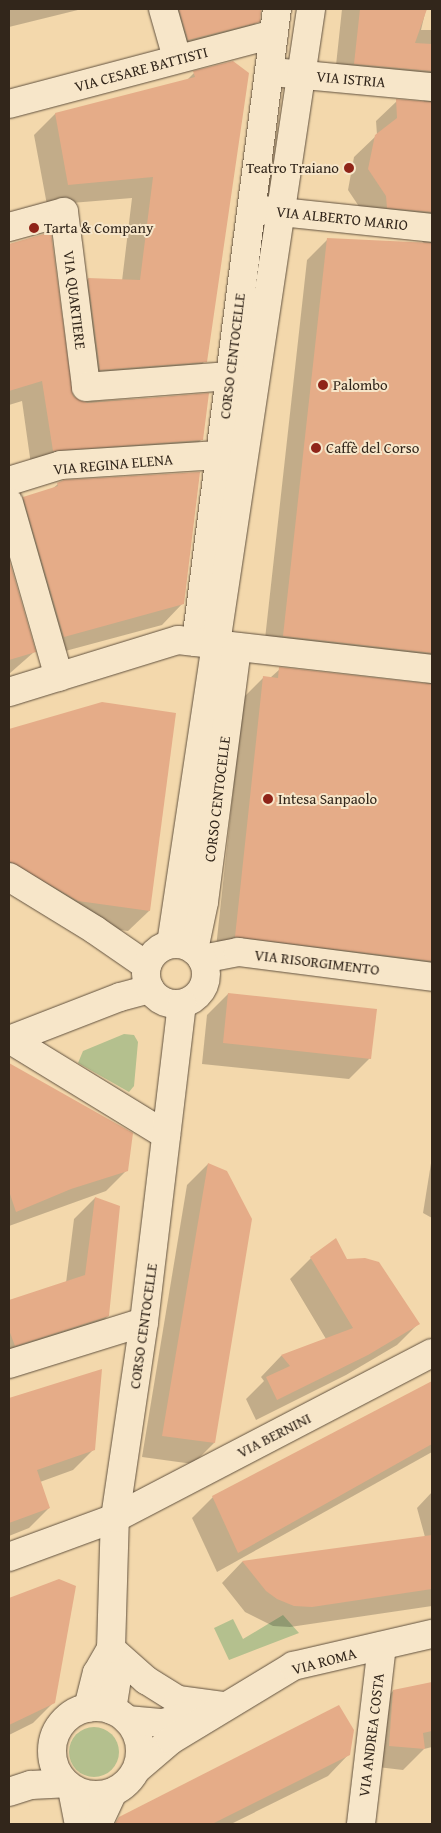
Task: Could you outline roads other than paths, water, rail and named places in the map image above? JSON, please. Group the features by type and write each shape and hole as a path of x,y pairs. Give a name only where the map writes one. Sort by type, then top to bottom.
{"street":[{"path":"163,9 177,58"},
{"path":"216,644 310,9"},
{"name":"VIA CESARE BATTISTI","path":"9,104 177,58 275,22"},
{"name":"CORSO CENTOCELLE","path":"189,951 204,902 216,644 219,455 275,22"},
{"name":"VIA ISTRIA","path":"269,72 432,87"},
{"name":"VIA ALBERTO MARIO","path":"251,208 432,228"},
{"name":"VIA QUARTIERE","path":"9,227 64,212 86,387 229,376"},
{"name":"VIA REGINA ELENA","path":"9,480 61,465 219,455"},
{"path":"9,503 58,678"},
{"path":"9,692 178,640 432,669"},
{"path":"9,877 96,930 148,978 162,1001 182,1004 196,996 204,987 206,970 189,951 156,952 148,978 120,997 10,1040"},
{"name":"VIA RISORGIMENTO","path":"189,951 238,952 432,977"},
{"name":"CORSO CENTOCELLE","path":"109,1712 117,1678 111,1649 115,1518 144,1322 182,1004"},
{"path":"10,1040 166,1135"},
{"path":"9,1364 144,1322"},
{"name":"VIA BERNINI","path":"9,1557 115,1518 432,1353"},
{"name":"VIA ROMA","path":"223,1706 293,1666 432,1634"},
{"name":"VIA ANDREA COSTA","path":"361,1824 382,1646"},
{"path":"111,1649 146,1680 178,1700 223,1706"},
{"path":"79,1824 69,1786 56,1770 52,1752 56,1732 64,1721 109,1712 163,1722 223,1706"},
{"path":"9,1792 31,1785 69,1786 88,1795 113,1792 128,1782 137,1769 171,1740 223,1706"},
{"path":"109,1712 139,1742 137,1769"},
{"path":"9,1784 52,1752"},
{"path":"98,1824 113,1792"}],"place":[{"name":"Teatro Traiano","path":"349,168"},
{"name":"Tarta & Company","path":"34,228"},
{"name":"Palombo","path":"323,385"},
{"name":"Caffè del Corso","path":"316,448"},
{"name":"Intesa Sanpaolo","path":"268,799"}]}
